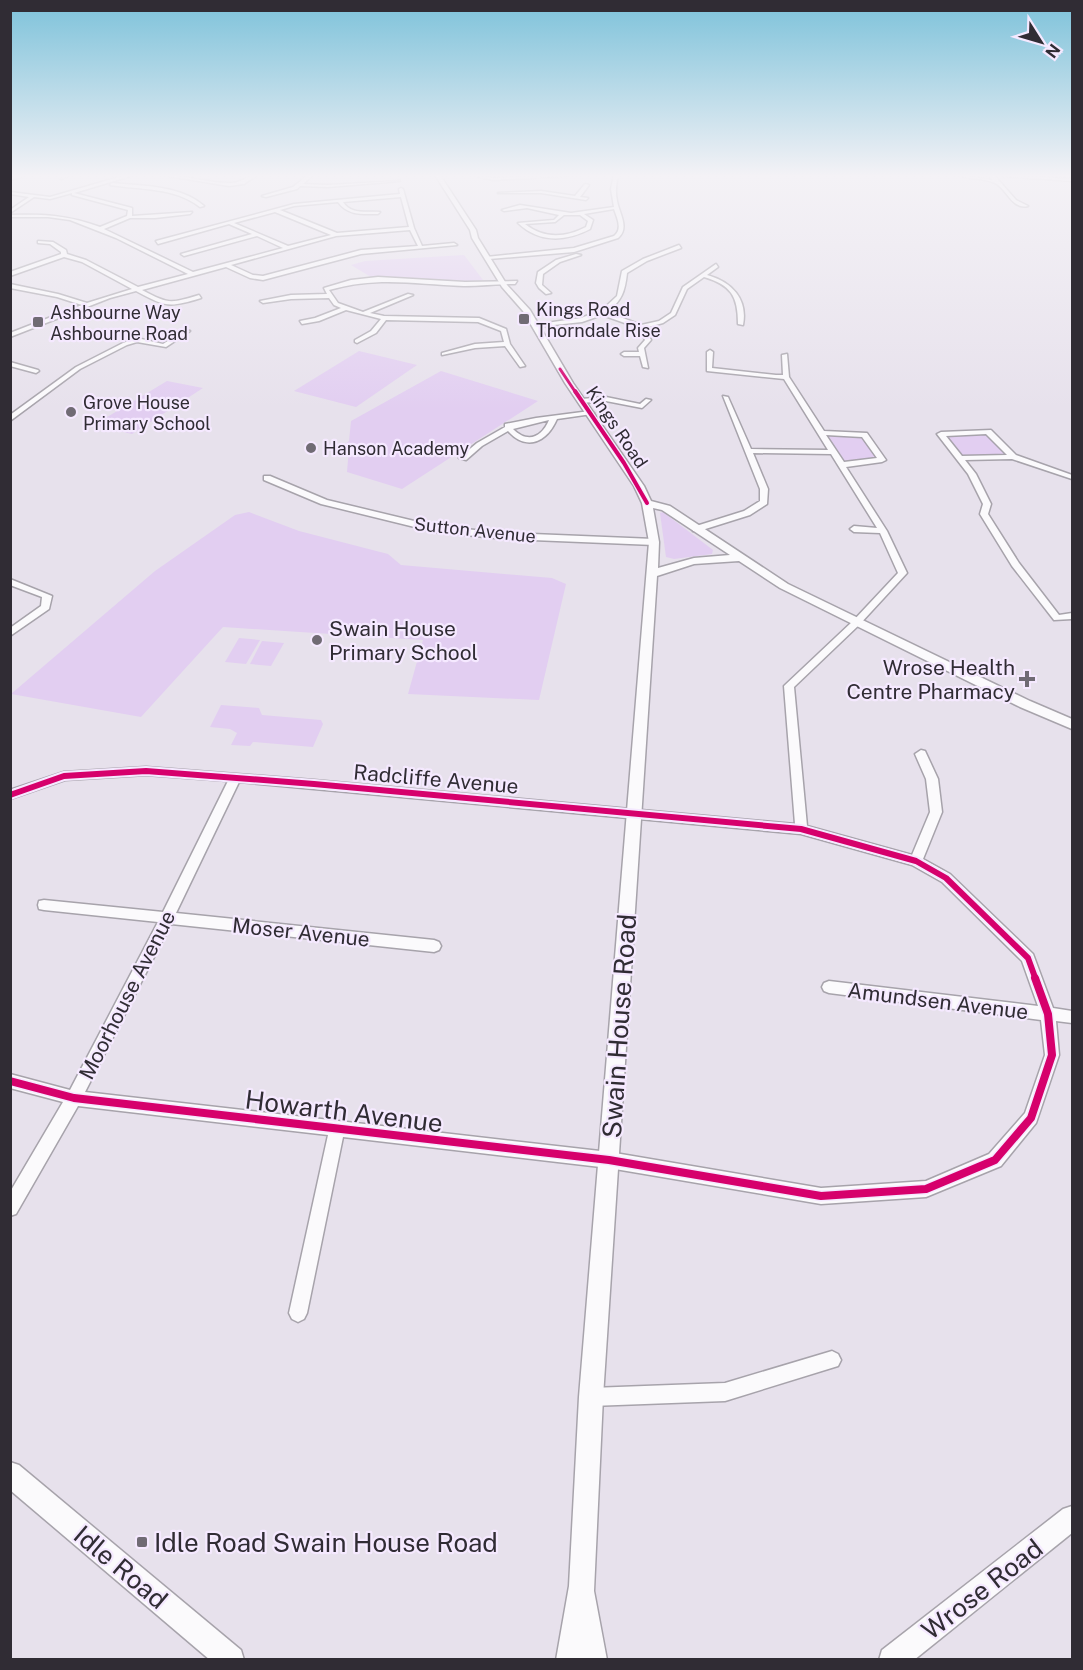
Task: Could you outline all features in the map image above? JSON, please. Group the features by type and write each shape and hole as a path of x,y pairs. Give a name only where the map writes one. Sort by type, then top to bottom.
{"street":[{"path":"155,253 193,274"},
{"path":"184,254 188,253"},
{"path":"10,335 134,289 270,253"},
{"path":"227,265 255,278 263,278 357,253"},
{"name":"Kings Road","path":"486,253 517,303 526,310 647,503"},
{"name":"Kings Road","path":"496,253 503,264"},
{"path":"489,257 541,253 545,258 558,261"},
{"path":"548,293 540,288 537,282 540,273 558,261 587,253"},
{"path":"535,325 583,319 602,312 621,295 624,272 663,253"},
{"path":"10,273 64,255 84,261 134,289 167,304 199,297"},
{"path":"602,312 641,327 662,322 673,314 685,288 716,266"},
{"name":"Kings Road","path":"509,272 526,303 526,310"},
{"path":"702,275 712,277 735,291 742,308 741,324"},
{"path":"515,282 465,284 378,279 351,282 326,289 336,304 344,309 363,314 384,318 479,320 504,330 507,344 522,366"},
{"path":"10,286 43,292 87,305"},
{"path":"10,294 21,289"},
{"path":"363,314 410,295"},
{"path":"264,301 291,297 330,296"},
{"path":"302,322 310,323 322,316 344,309"},
{"path":"357,341 372,334 381,326 384,318"},
{"path":"420,319 419,324 431,326 444,323"},
{"path":"641,327 648,340 641,348 646,367"},
{"path":"10,419 78,368 125,344 137,340 164,346 188,331"},
{"path":"444,354 475,346 507,344"},
{"path":"710,352 709,370 747,373 763,377 786,377"},
{"path":"624,354 641,354"},
{"path":"785,355 786,377 884,531 903,573 856,623 789,686 801,829"},
{"path":"10,364 36,371"},
{"path":"696,529 747,513 764,502 764,489 725,397"},
{"path":"581,401 606,399 642,406 648,400"},
{"path":"464,458 484,440 508,426 590,413"},
{"path":"508,426 512,435 517,438 538,438 546,434 554,417"},
{"path":"1012,457 988,432 940,434 960,458 982,493 987,504 984,514 1015,564 1057,618 1072,616"},
{"path":"822,433 864,435 882,460 842,465"},
{"path":"748,451 835,452"},
{"path":"960,458 1012,457 1072,477"},
{"name":"Sutton Avenue","path":"267,478 324,502 435,529 505,536 654,542"},
{"path":"647,503 666,508 784,586 1025,704 1072,724"},
{"name":"Swain House Road","path":"569,1659 582,1586 591,1397 652,574 654,542 647,503"},
{"path":"854,529 884,531"},
{"path":"652,574 681,562 704,558 739,558"},
{"path":"10,582 47,596 46,607 10,633"},
{"path":"916,861 936,812 932,779 921,754"},
{"name":"Radcliffe Avenue","path":"10,795 64,776 146,771 801,829 916,861 946,878 1028,958 1048,1014"},
{"name":"Moorhouse Avenue","path":"10,1208 74,1098 167,918 235,778"},
{"name":"Moser Avenue","path":"44,904 434,946"},
{"name":"Amundsen Avenue","path":"829,987 1072,1017"},
{"name":"Howarth Avenue","path":"10,1081 74,1098 609,1160 821,1196 926,1189 995,1160 1031,1118 1052,1055 1048,1014"},
{"path":"298,1313 337,1130"},
{"path":"591,1397 725,1392 832,1360"},
{"name":"Idle Road","path":"10,1474 231,1659"},
{"name":"Wrose Road","path":"892,1659 1072,1518"},
{"name":"Swain House Road","path":"582,1586 594,1659"}],"shaded area":[{"path":"464,255 483,280 460,282 371,277 351,265 365,261"},
{"path":"359,351 417,365 356,407 294,391"},
{"path":"441,371 538,401 402,489 347,472 349,448 343,446 349,441 351,421"},
{"path":"167,381 203,388 132,434 94,425"},
{"path":"987,434 1007,455 962,456 944,435"},
{"path":"826,435 862,436 878,458 844,463"},
{"path":"249,512 299,531 388,554 401,565 552,578 566,584 539,700 408,694 423,640 223,627 141,717 11,694 155,571 235,515"},
{"path":"663,512 713,550 712,554 674,559 666,557 660,513"},
{"path":"239,638 260,640 246,664 225,662"},
{"path":"262,641 284,643 271,666 250,664"},
{"path":"221,705 259,708 262,715 321,720 323,724 313,747 253,742 250,746 231,745 237,733 230,729 210,727"}],"cycle path":[{"path":"560,369 624,463 647,503"},
{"path":"10,795 64,776 146,771 314,784 801,829 916,861 946,878 1028,958 1048,1014 1052,1055 1031,1118 995,1160 926,1189 821,1196 609,1160 74,1098 10,1081"}],"place":[{"name":"Kings Road Thorndale Rise","path":"524,319"},
{"name":"Ashbourne Way Ashbourne Road","path":"38,322"},
{"name":"Grove House Primary School","path":"71,412"},
{"name":"Hanson Academy","path":"311,448"},
{"name":"Swain House Primary School","path":"317,640"},
{"name":"Wrose Health Centre Pharmacy","path":"1027,679"},
{"name":"Idle Road Swain House Road","path":"142,1542"}]}
